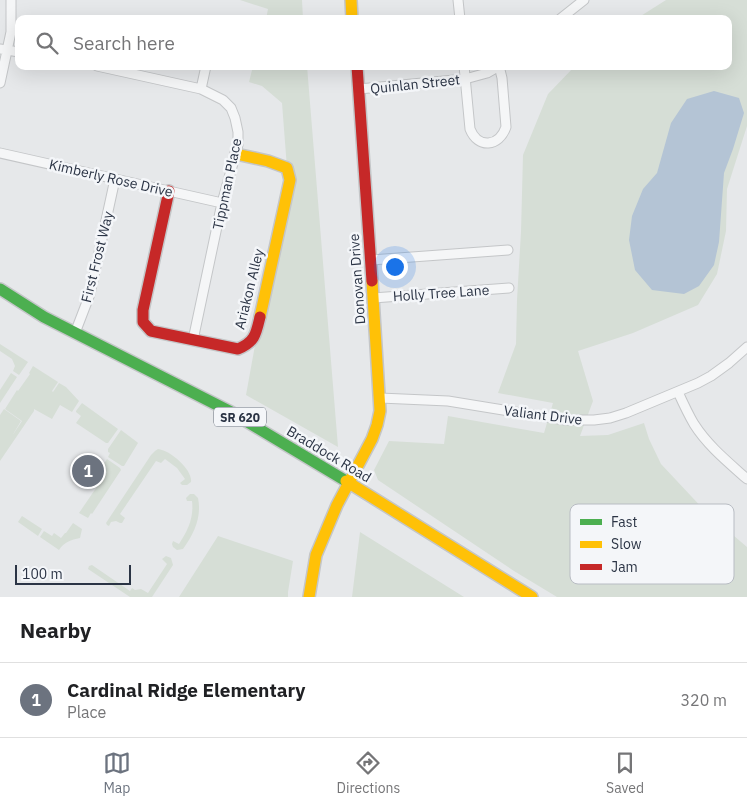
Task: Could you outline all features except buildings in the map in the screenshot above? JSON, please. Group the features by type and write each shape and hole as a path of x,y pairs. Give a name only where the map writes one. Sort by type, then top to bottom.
{"street":[{"path":"0,84 4,50 11,32 11,0"},
{"path":"351,0 352,15"},
{"path":"458,0 460,15"},
{"path":"565,15 584,0"},
{"name":"Tippman Place","path":"115,70 201,89 224,100 235,118 238,144 222,203 193,340"},
{"path":"201,89 205,70"},
{"name":"Donovan Drive","path":"309,597 316,555 337,505 372,439 377,425 380,398 357,70"},
{"path":"464,70 470,129 478,140 489,143 495,141 504,133 506,127 500,70"},
{"name":"Quinlan Street","path":"359,89 465,79 490,70"},
{"name":"Kimberly Rose Drive","path":"0,153 222,203"},
{"name":"Ariakon Alley","path":"169,191 143,310 143,322 152,331 193,340 238,349 248,345 254,338 257,329 290,180 287,168 281,165 236,154"},
{"name":"First Frost Way","path":"75,333 90,294 115,179"},
{"path":"371,260 508,250"},
{"name":"Holly Tree Lane","path":"373,298 509,288"},
{"name":"Braddock Road","path":"0,289 44,317 231,412 532,597"},
{"name":"Valiant Drive","path":"380,398 448,402 565,420 580,421 610,418 698,384 712,376 747,347"},
{"path":"678,392 686,411 705,439 747,479"}],"shaded area":[{"path":"240,0 302,0 303,15 267,15 268,9"},
{"path":"666,0 747,0 747,126 727,189 726,231 717,274 698,305 633,333 578,351 593,401 580,436 608,435 644,423 649,439 661,464 699,504 570,504 570,584 734,584 734,536 747,547 747,597 557,597 514,571 378,480 374,470 389,441 444,444 448,416 544,433 553,403 498,393 516,344 523,155 548,94 571,70 732,70 732,15 642,15"},
{"path":"252,70 307,70 338,447 246,395 287,168 282,103 262,86 249,82"},
{"path":"0,344 28,362 19,375 13,371 15,366 12,359 0,351"},
{"path":"33,366 58,382 53,392 59,383 66,387 79,401 72,412 60,405 52,419 34,409 0,461 0,415 4,409 21,421 12,436 22,421 5,409 30,374"},
{"path":"11,373 17,377 0,403 0,390"},
{"path":"82,403 118,429 108,443 76,423 81,416 76,411"},
{"path":"121,430 138,443 124,466 108,457 110,453 108,449"},
{"path":"158,449 163,450 180,461 191,477 191,482 187,485 182,485 180,483 185,479 177,468 165,459 161,463 156,461 120,514 125,518 122,523 116,521 111,522 109,526 107,525 106,523 151,455"},
{"path":"107,459 121,470 88,518 79,513 107,472 101,468"},
{"path":"190,494 194,494 198,498 198,519 194,531 183,549 177,550 173,547 173,541 179,544 188,529 191,518 192,501 187,501 186,498"},
{"path":"22,516 42,529 38,536 18,522"},
{"path":"73,523 82,529 80,538 68,542 59,550 40,537 44,531 52,536 54,533 61,538"},
{"path":"360,532 464,597 352,597"},
{"path":"218,536 293,561 288,597 179,597"},
{"path":"166,556 171,558 173,565 152,597 130,597 88,569 92,565 130,591 132,588 135,590 141,589 148,593 167,564 162,559"}],"water":[{"path":"714,91 739,98 744,113 724,173 719,242 714,265 699,286 684,294 652,290 635,270 629,240 632,216 643,189 657,173 671,123 687,99"}],"traffic: fast":[{"path":"0,289 44,317 231,412 346,481"}],"traffic: slow":[{"path":"351,0 352,15"},
{"path":"236,154 268,161 287,168 290,180 260,317"},
{"path":"309,597 316,555 337,505 372,439 380,411 372,281"},
{"path":"346,481 532,597"}],"traffic: jam":[{"path":"357,70 372,281"},
{"path":"169,191 143,310 143,322 151,331 238,349 254,337 260,317"}],"place":[{"name":"Cardinal Ridge Elementary","path":"88,471"}]}
